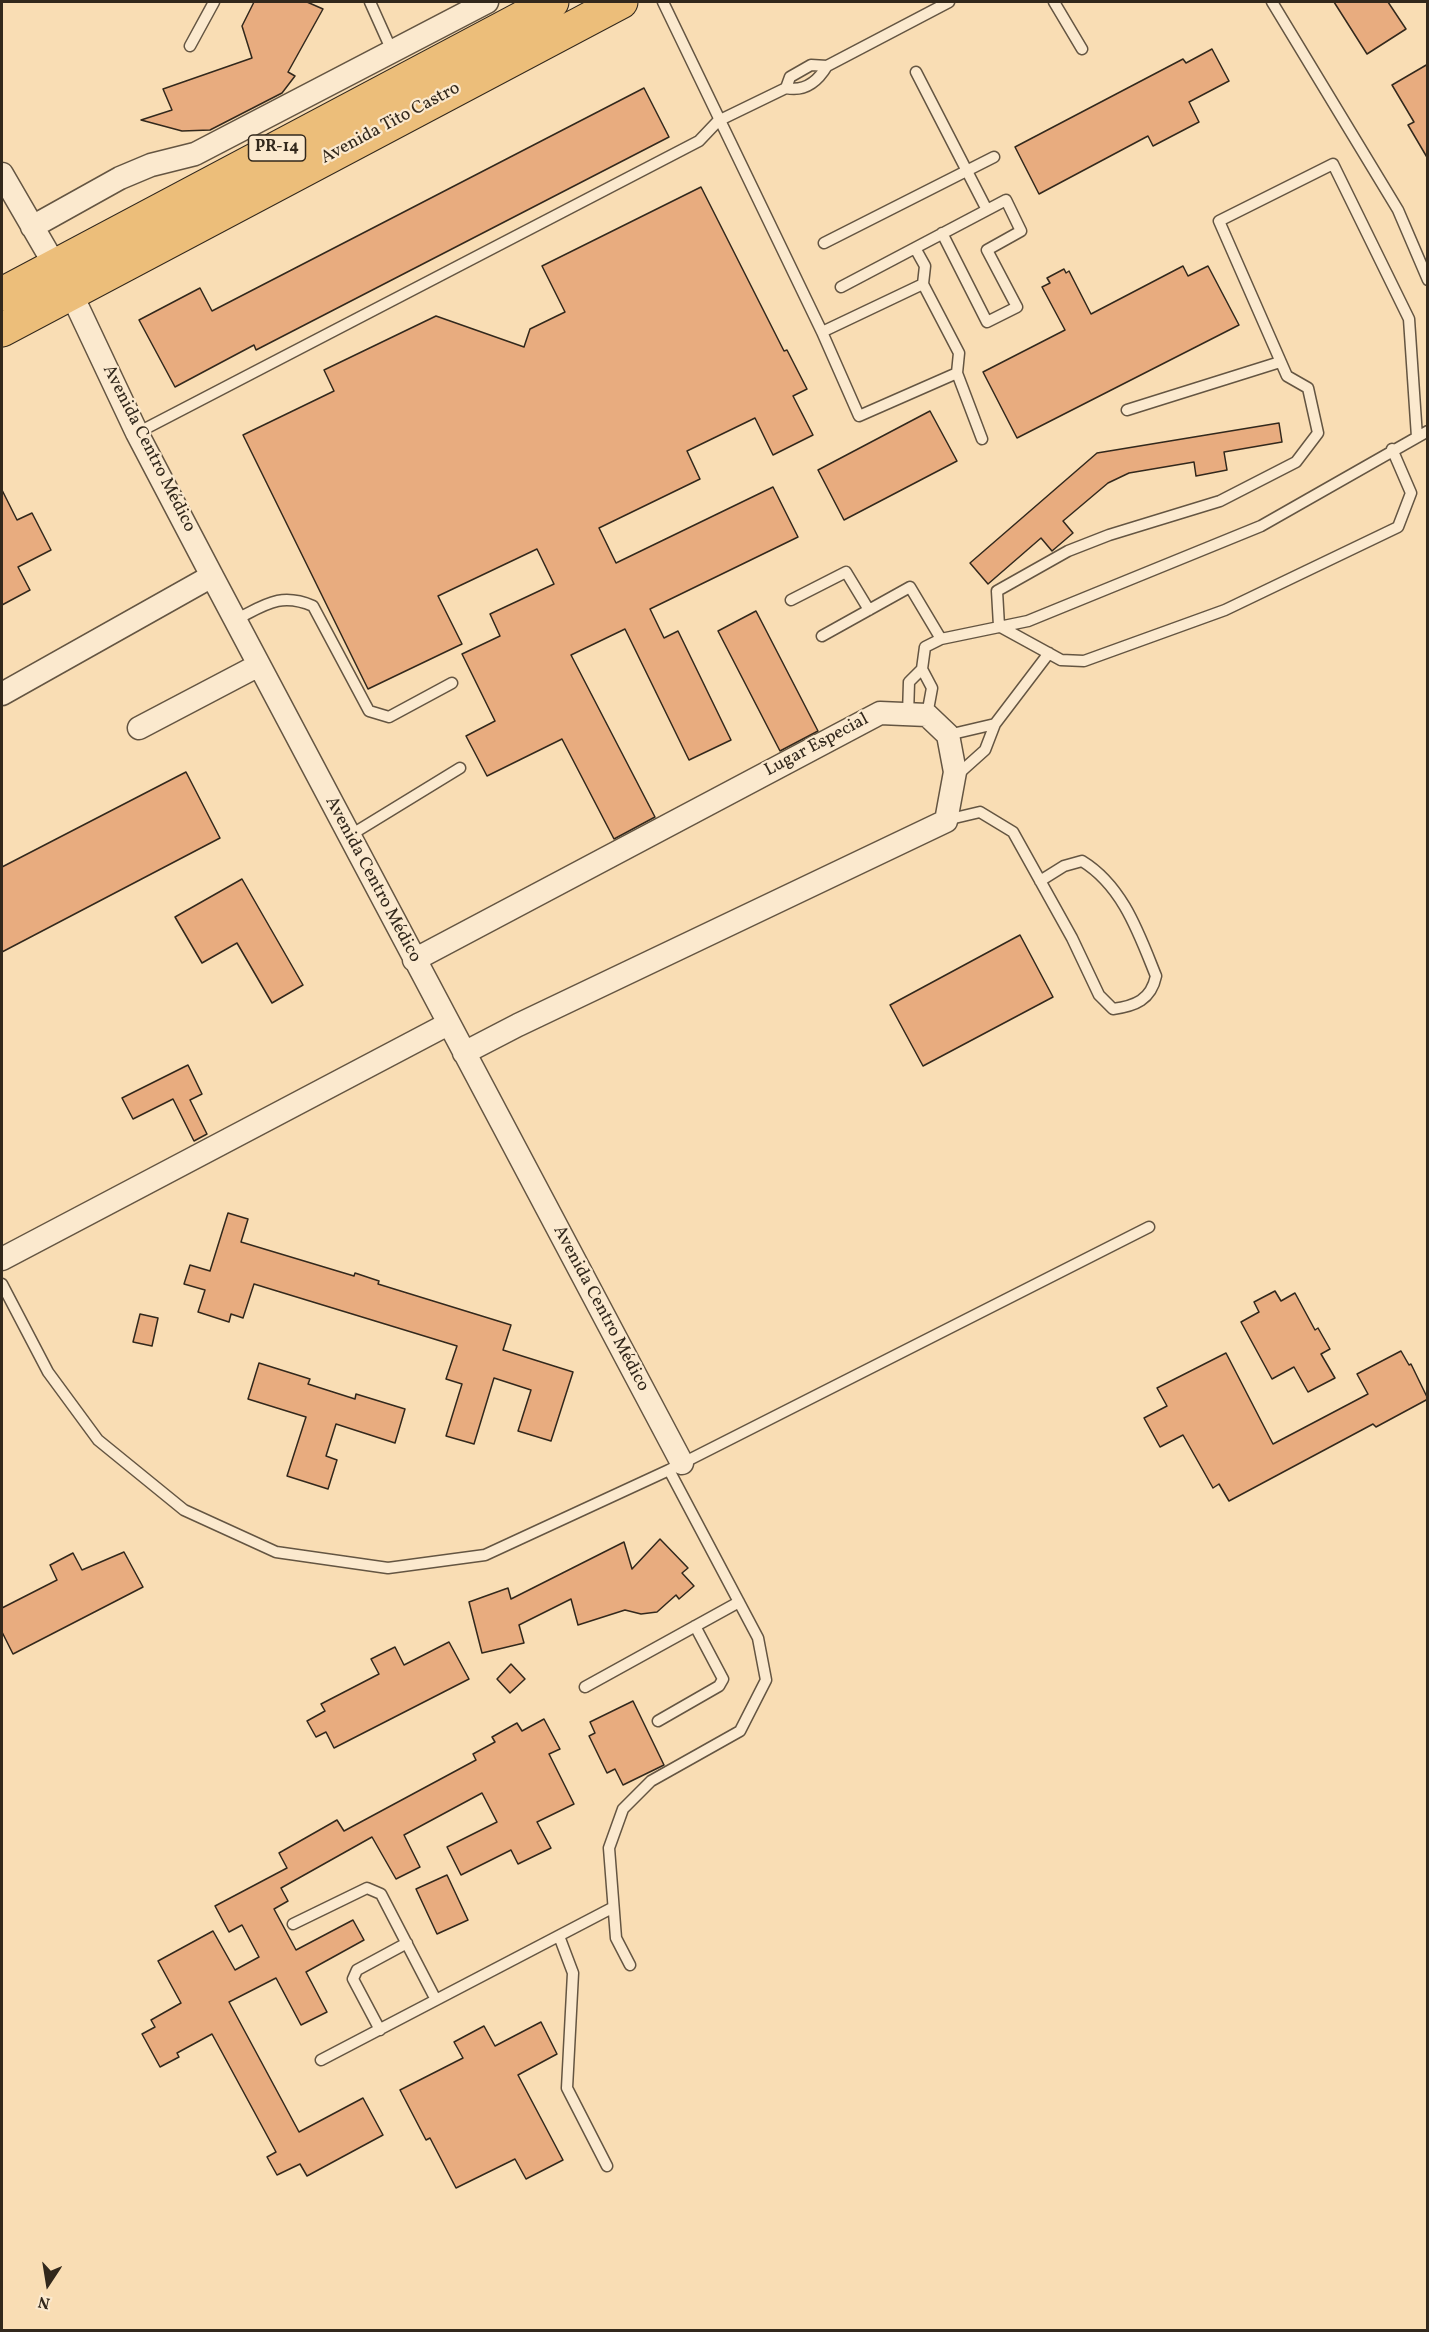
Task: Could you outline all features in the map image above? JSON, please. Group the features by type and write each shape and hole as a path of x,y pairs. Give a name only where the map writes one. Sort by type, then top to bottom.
{"main road":[{"name":"Avenida Tito Castro","path":"2,330 63,280 552,2"},
{"name":"Avenida Tito Castro","path":"2,294 63,280 621,2"}],"street":[{"path":"32,227 120,178 151,165 195,154 487,2"},
{"name":"Avenida Centro Médico","path":"2,174 63,280 137,433 464,1053 675,1466"},
{"path":"2,694 212,576"},
{"path":"139,728 259,665"},
{"name":"Lugar Especial","path":"414,960 880,713 918,715"},
{"path":"464,1053 518,1024 946,820 954,777 948,735 918,715"},
{"path":"2,1259 448,1024"}],"lane":[{"path":"190,46 214,2"},
{"path":"370,2 392,51"},
{"path":"663,2 718,121 822,332 859,416 957,373"},
{"path":"786,88 790,76 807,67 827,66 949,2"},
{"path":"1054,2 1082,49"},
{"path":"1272,2 1398,210 1428,280"},
{"path":"137,433 699,141 718,121 786,88 798,90 819,79 827,66"},
{"path":"916,72 987,210"},
{"path":"824,243 994,157"},
{"path":"999,626 997,591 1068,550 1108,535 1220,501 1296,462 1318,433 1308,388 1287,376 1219,221 1333,165 1409,319 1417,437"},
{"path":"841,287 942,233 1006,200 1022,231 987,250 1017,307 987,322 942,233"},
{"path":"915,248 925,266 923,284 959,353 957,373 982,439"},
{"path":"822,332 923,284"},
{"path":"1127,410 1280,362"},
{"path":"918,715 932,688 922,669 925,647 941,639 1028,621 1261,526 1392,449 1428,431"},
{"path":"999,626 1061,660 1084,661 1225,610 1398,526 1412,493 1392,449"},
{"path":"791,600 846,572 869,610"},
{"path":"822,636 910,587 941,639"},
{"path":"235,620 274,601 289,598 313,606 369,711 376,715 389,717 452,683"},
{"path":"954,777 985,750 995,724 1049,653"},
{"path":"918,715 909,682 922,669"},
{"path":"948,735 995,724"},
{"path":"349,836 460,768"},
{"path":"946,820 980,812 1013,832 1099,995 1113,1009 1136,1006 1153,989 1156,976 1118,895 1099,872 1082,861 1064,866 1040,881"},
{"path":"2,1284 48,1372 98,1440 184,1510 276,1552 388,1569 485,1555 675,1466 1149,1227"},
{"path":"630,1965 616,1938 609,1848 624,1809 651,1781 740,1731 766,1680 758,1638 675,1466"},
{"path":"585,1687 739,1602"},
{"path":"658,1721 719,1686 723,1679 695,1626"},
{"path":"293,1924 367,1888 381,1894 436,2000"},
{"path":"321,2060 612,1908"},
{"path":"559,1936 573,1973 567,2088 608,2166"},
{"path":"380,2030 353,1978 357,1970 407,1944"}],"building":[{"path":"254,2 307,2 323,9 288,72 295,76 282,93 210,130 182,131 141,120 172,110 163,89 252,58 242,26"},
{"path":"1334,2 1388,2 1406,29 1367,54"},
{"path":"1212,49 1229,81 1189,102 1199,122 1153,146 1148,136 1039,194 1015,147 1183,59 1186,63"},
{"path":"1428,64 1428,159 1408,125 1414,122 1392,85"},
{"path":"644,88 669,137 256,350 254,345 175,387 139,320 200,288 212,311"},
{"path":"701,187 784,351 787,350 807,389 793,396 813,435 773,455 755,418 687,451 700,479 599,528 616,563 773,487 798,537 650,609 664,638 678,631 731,740 689,760 625,629 571,655 655,817 614,839 562,739 487,776 466,736 495,721 462,654 500,636 490,614 554,584 537,549 438,596 462,644 368,689 243,435 334,391 324,370 436,316 524,347 530,329 565,312 542,266"},
{"path":"1183,266 1188,276 1208,266 1239,325 1017,438 983,372 1065,330 1042,287 1050,283 1047,278 1064,269 1066,273 1069,271 1091,314"},
{"path":"930,411 957,461 844,520 818,470"},
{"path":"1279,423 1282,442 1224,452 1227,470 1196,476 1194,462 1129,473 1108,483 1063,521 1073,533 1052,551 1041,538 988,584 970,563 1097,453"},
{"path":"2,490 17,520 32,513 51,550 18,567 30,590 2,605"},
{"path":"756,611 818,731 780,751 718,631"},
{"path":"186,772 220,838 2,952 2,867"},
{"path":"242,879 303,985 272,1003 237,943 202,963 175,917"},
{"path":"1020,935 1053,997 923,1066 890,1005"},
{"path":"188,1065 202,1094 190,1100 207,1134 194,1141 173,1099 133,1119 122,1098"},
{"path":"228,1213 248,1219 241,1242 354,1276 355,1273 379,1281 378,1284 511,1325 503,1350 573,1372 551,1441 518,1431 531,1390 494,1378 474,1444 446,1436 462,1384 446,1379 457,1346 254,1284 243,1318 231,1314 229,1322 198,1312 205,1290 184,1284 190,1265 210,1271"},
{"path":"1275,1291 1281,1301 1295,1293 1315,1330 1318,1328 1330,1349 1321,1354 1335,1378 1308,1392 1294,1367 1272,1379 1241,1322 1259,1312 1254,1302"},
{"path":"140,1314 158,1318 152,1346 133,1342"},
{"path":"1401,1351 1409,1365 1411,1364 1428,1399 1376,1427 1373,1424 1229,1501 1219,1484 1213,1488 1183,1435 1160,1447 1144,1418 1167,1406 1157,1388 1226,1353 1273,1444 1368,1394 1357,1374"},
{"path":"259,1363 310,1379 308,1384 355,1399 356,1394 405,1409 395,1443 336,1424 326,1456 337,1460 328,1489 287,1476 306,1417 248,1399"},
{"path":"660,1539 688,1568 682,1573 694,1586 679,1599 676,1595 657,1612 641,1614 625,1610 578,1625 571,1599 519,1625 524,1643 482,1653 469,1602 508,1588 511,1599 624,1542 632,1569"},
{"path":"124,1552 143,1587 13,1654 2,1632 2,1608 57,1580 50,1565 73,1553 82,1570"},
{"path":"449,1642 469,1679 334,1748 326,1732 316,1737 307,1721 325,1711 321,1704 379,1674 371,1659 395,1647 404,1665"},
{"path":"511,1664 525,1679 510,1693 497,1679"},
{"path":"633,1701 664,1765 623,1785 615,1769 607,1773 589,1736 595,1733 590,1722"},
{"path":"544,1719 560,1749 549,1754 574,1804 537,1822 551,1848 518,1864 511,1850 461,1875 447,1847 497,1822 482,1793 404,1835 420,1867 396,1879 372,1837 281,1888 288,1901 274,1909 296,1950 353,1920 364,1940 306,1972 327,2012 301,2025 276,1978 229,2002 299,2132 363,2098 383,2135 307,2176 300,2164 277,2175 267,2157 276,2152 212,2034 177,2053 179,2057 160,2067 142,2034 155,2027 151,2020 181,2003 158,1961 213,1931 235,1970 259,1957 242,1925 229,1932 215,1906 287,1868 279,1853 337,1820 344,1831 476,1760 473,1754 495,1742 492,1737 517,1723 522,1731"},
{"path":"447,1875 468,1920 437,1934 416,1889"},
{"path":"541,2022 557,2054 518,2075 563,2160 526,2179 515,2159 456,2188 430,2138 426,2140 400,2090 463,2058 454,2042 484,2026 495,2046"}]}
